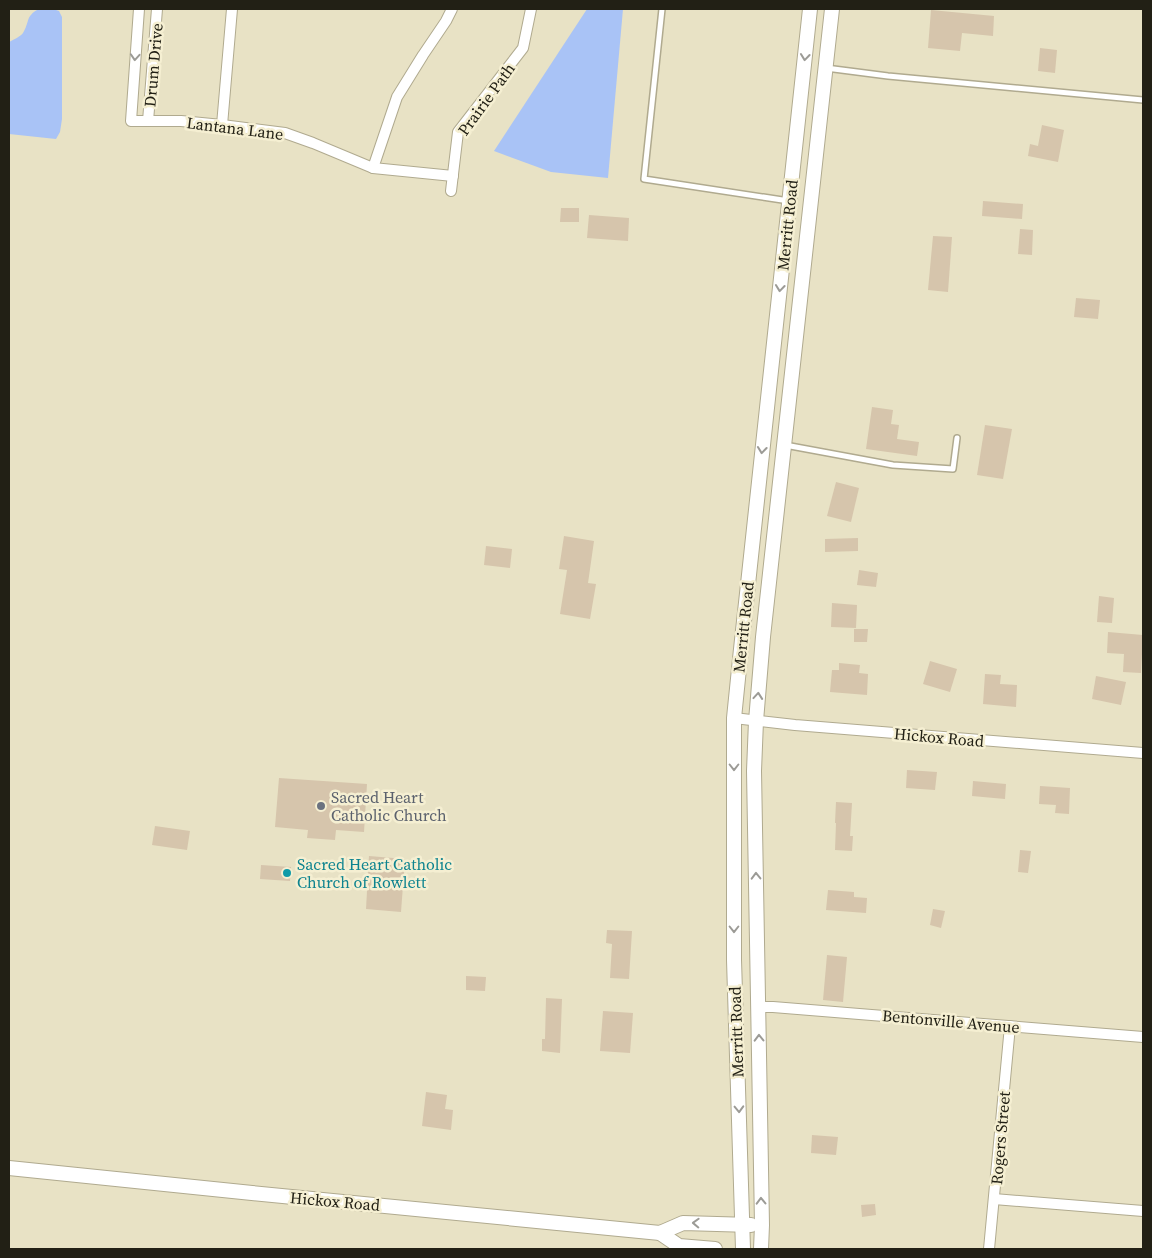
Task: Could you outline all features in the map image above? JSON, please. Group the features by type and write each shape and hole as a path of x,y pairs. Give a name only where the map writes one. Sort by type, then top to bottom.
{"street":[{"name":"Drum Drive","path":"131,121 139,9"},
{"name":"Drum Drive","path":"148,121 157,9"},
{"path":"222,125 232,9"},
{"path":"373,168 397,97 452,9"},
{"name":"Prairie Path","path":"451,191 458,132 523,48 531,9"},
{"name":"Merritt Road","path":"743,1249 734,960 734,718 810,9"},
{"name":"Merritt Road","path":"761,1249 754,771 756,721 763,637 832,9"},
{"name":"Lantana Lane","path":"131,121 181,121 285,133 373,168 453,176"},
{"name":"Hickox Road","path":"734,718 1143,754"},
{"name":"Bentonville Avenue","path":"758,1007 1143,1036"},
{"name":"Rogers Street","path":"989,1249 1010,1026"},
{"name":"Hickox Road","path":"9,1168 660,1232 683,1223 762,1226"},
{"path":"994,1199 1143,1211"},
{"name":"Hickox Road","path":"660,1232 679,1246 715,1249"}],"lane":[{"path":"662,9 644,179 790,201"},
{"path":"825,68 898,77 1143,100"},
{"path":"784,445 893,465 953,469 957,438"}],"water":[{"path":"39,9 59,11 62,17 62,119 60,132 56,139 9,134 9,42 22,34 32,14"},
{"path":"587,9 623,9 608,178 551,172 494,151"}],"building":[{"path":"931,10 994,16 993,36 962,33 960,51 928,48"},
{"path":"1040,48 1057,50 1055,73 1038,71"},
{"path":"1042,125 1064,130 1058,162 1028,156 1030,144 1038,146"},
{"path":"983,201 1023,204 1022,219 982,216"},
{"path":"561,208 579,208 579,222 560,222"},
{"path":"589,215 629,218 628,241 587,238"},
{"path":"1020,229 1033,230 1032,255 1018,254"},
{"path":"933,236 952,237 948,292 928,290"},
{"path":"1076,298 1100,300 1098,319 1074,317"},
{"path":"872,407 893,410 891,424 899,425 897,439 919,442 917,456 866,449"},
{"path":"985,425 1012,429 1003,479 977,475"},
{"path":"836,482 859,488 851,522 827,516"},
{"path":"564,536 594,541 588,583 596,584 590,619 560,614 567,570 559,569"},
{"path":"858,538 858,551 825,552 825,539"},
{"path":"486,546 512,549 510,568 484,565"},
{"path":"859,570 878,573 876,587 857,585"},
{"path":"1099,596 1114,598 1112,623 1097,622"},
{"path":"832,603 857,605 856,628 831,627"},
{"path":"854,629 868,629 867,642 854,642"},
{"path":"1108,632 1143,635 1141,673 1123,672 1124,654 1107,653"},
{"path":"930,661 957,669 950,692 923,684"},
{"path":"839,663 860,665 859,673 868,674 867,695 830,692 832,670 839,670"},
{"path":"985,674 1001,675 1000,684 1017,685 1016,707 983,704"},
{"path":"1096,676 1126,682 1121,705 1092,699"},
{"path":"907,770 937,772 935,790 906,788"},
{"name":"Sacred Heart Catholic Church","path":"279,778 367,784 364,832 336,830 335,840 307,838 308,830 275,827"},
{"path":"973,781 1006,784 1005,799 972,796"},
{"path":"1040,786 1070,788 1069,814 1055,813 1056,805 1039,804"},
{"path":"836,802 852,803 850,836 853,836 852,851 835,850"},
{"path":"155,826 190,831 187,850 152,845"},
{"path":"1020,850 1031,851 1028,873 1018,872"},
{"path":"369,856 405,859 401,912 366,909"},
{"path":"261,865 291,867 290,881 260,879"},
{"path":"828,890 854,892 854,897 867,898 866,913 826,910"},
{"path":"933,909 945,911 941,928 930,925"},
{"path":"607,930 632,931 629,979 610,978 612,944 606,943"},
{"path":"827,955 847,957 843,1002 823,1000"},
{"path":"466,976 486,977 485,991 466,990"},
{"path":"546,998 562,999 560,1053 542,1051 542,1039 545,1039"},
{"path":"603,1011 633,1013 630,1053 600,1051"},
{"path":"426,1092 447,1095 445,1109 453,1110 451,1130 422,1126"},
{"path":"812,1135 838,1137 836,1155 811,1153"},
{"path":"875,1204 876,1215 862,1217 861,1205"}],"place":[{"name":"Sacred Heart Catholic Church","path":"321,806"},
{"name":"Sacred Heart Catholic Church of Rowlett","path":"287,873"}]}
